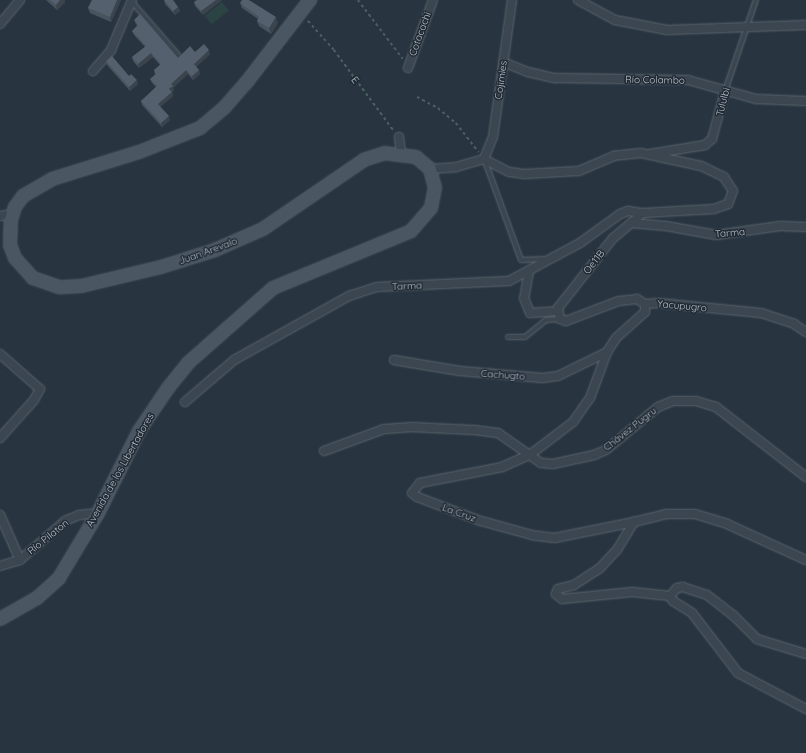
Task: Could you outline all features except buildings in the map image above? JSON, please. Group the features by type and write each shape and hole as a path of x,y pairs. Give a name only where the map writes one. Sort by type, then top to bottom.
{"street":[{"path":"0,24 20,0"},
{"path":"0,216 13,214 23,196 52,179 139,152 200,128 224,108 246,83 310,0"},
{"name":"Cotacachi","path":"406,64 433,0"},
{"name":"Cojimies","path":"484,159 493,137 512,0"},
{"path":"578,0 615,20 667,30 708,27 747,29 806,25"},
{"path":"94,71 111,50 132,1"},
{"name":"Río Colambo","path":"503,62 528,72 555,78 688,80 756,99 806,101"},
{"name":"Tululbi","path":"647,154 705,145 712,139 725,91"},
{"path":"399,137 401,153"},
{"path":"430,169 456,168 484,159 509,172 524,174 579,171 614,156 628,152 647,154"},
{"name":"Juan Arevalo","path":"13,214 10,245 15,258 23,270 33,278 53,286 82,286 161,267 222,247 263,229 368,158 385,153 401,153 416,157 430,169"},
{"name":"Tarma","path":"185,402 234,360 348,296 377,287 509,281 529,271 549,258 580,243 620,214 628,211 642,213 714,209 728,204 733,191 724,177 701,166 647,154"},
{"name":"Avenida de los Libertadores","path":"0,619 32,602 59,578 98,513 140,431 168,388 188,363 273,288 411,231 426,217 433,203 435,184 430,169"},
{"name":"Oe11B","path":"558,315 612,238 642,213"},
{"name":"Tarma","path":"631,223 666,226 716,236 780,226 806,227"},
{"name":"Yacupugro","path":"529,271 524,298 530,313 558,315 566,321 619,301 636,300 645,304 659,303 761,313 794,324 806,332"},
{"path":"532,454 584,410 607,352 616,338 645,312 645,304"},
{"name":"Cachugto","path":"394,360 460,371 543,378 558,376 607,352"},
{"path":"0,354 40,389 34,400 0,438"},
{"name":"Chávez Pugru","path":"324,451 384,429 410,427 498,433 532,454 541,463 553,464 594,455 606,450 658,407 673,401 696,401 716,407 806,477"},
{"name":"La Cruz","path":"532,454 502,467 420,483 412,493 417,497 478,520 532,535 556,538 634,522"},
{"name":"Río Pilaton","path":"0,566 20,560 65,521 79,515 98,513"},
{"path":"670,596 632,592 562,599 556,594 558,589 574,585 599,569 617,550 634,522 667,514 694,514 727,524 806,560"},
{"path":"0,515 20,560"},
{"path":"670,596 677,588 683,587 707,595 734,616 757,639 806,654"},
{"path":"670,596 673,601 692,613 738,673 806,709"}],"lane":[{"name":"Tululbi","path":"725,91 756,0"},
{"path":"132,1 179,56"},
{"path":"484,159 521,260 549,258"},
{"path":"508,337 525,337 546,320 558,315"}],"path":[{"path":"358,0 406,64"},
{"name":"E","path":"300,12 334,50 399,137"},
{"path":"417,97 438,108 456,123 484,159"}],"green space":[{"path":"222,2 229,11 211,24 205,16"}]}
